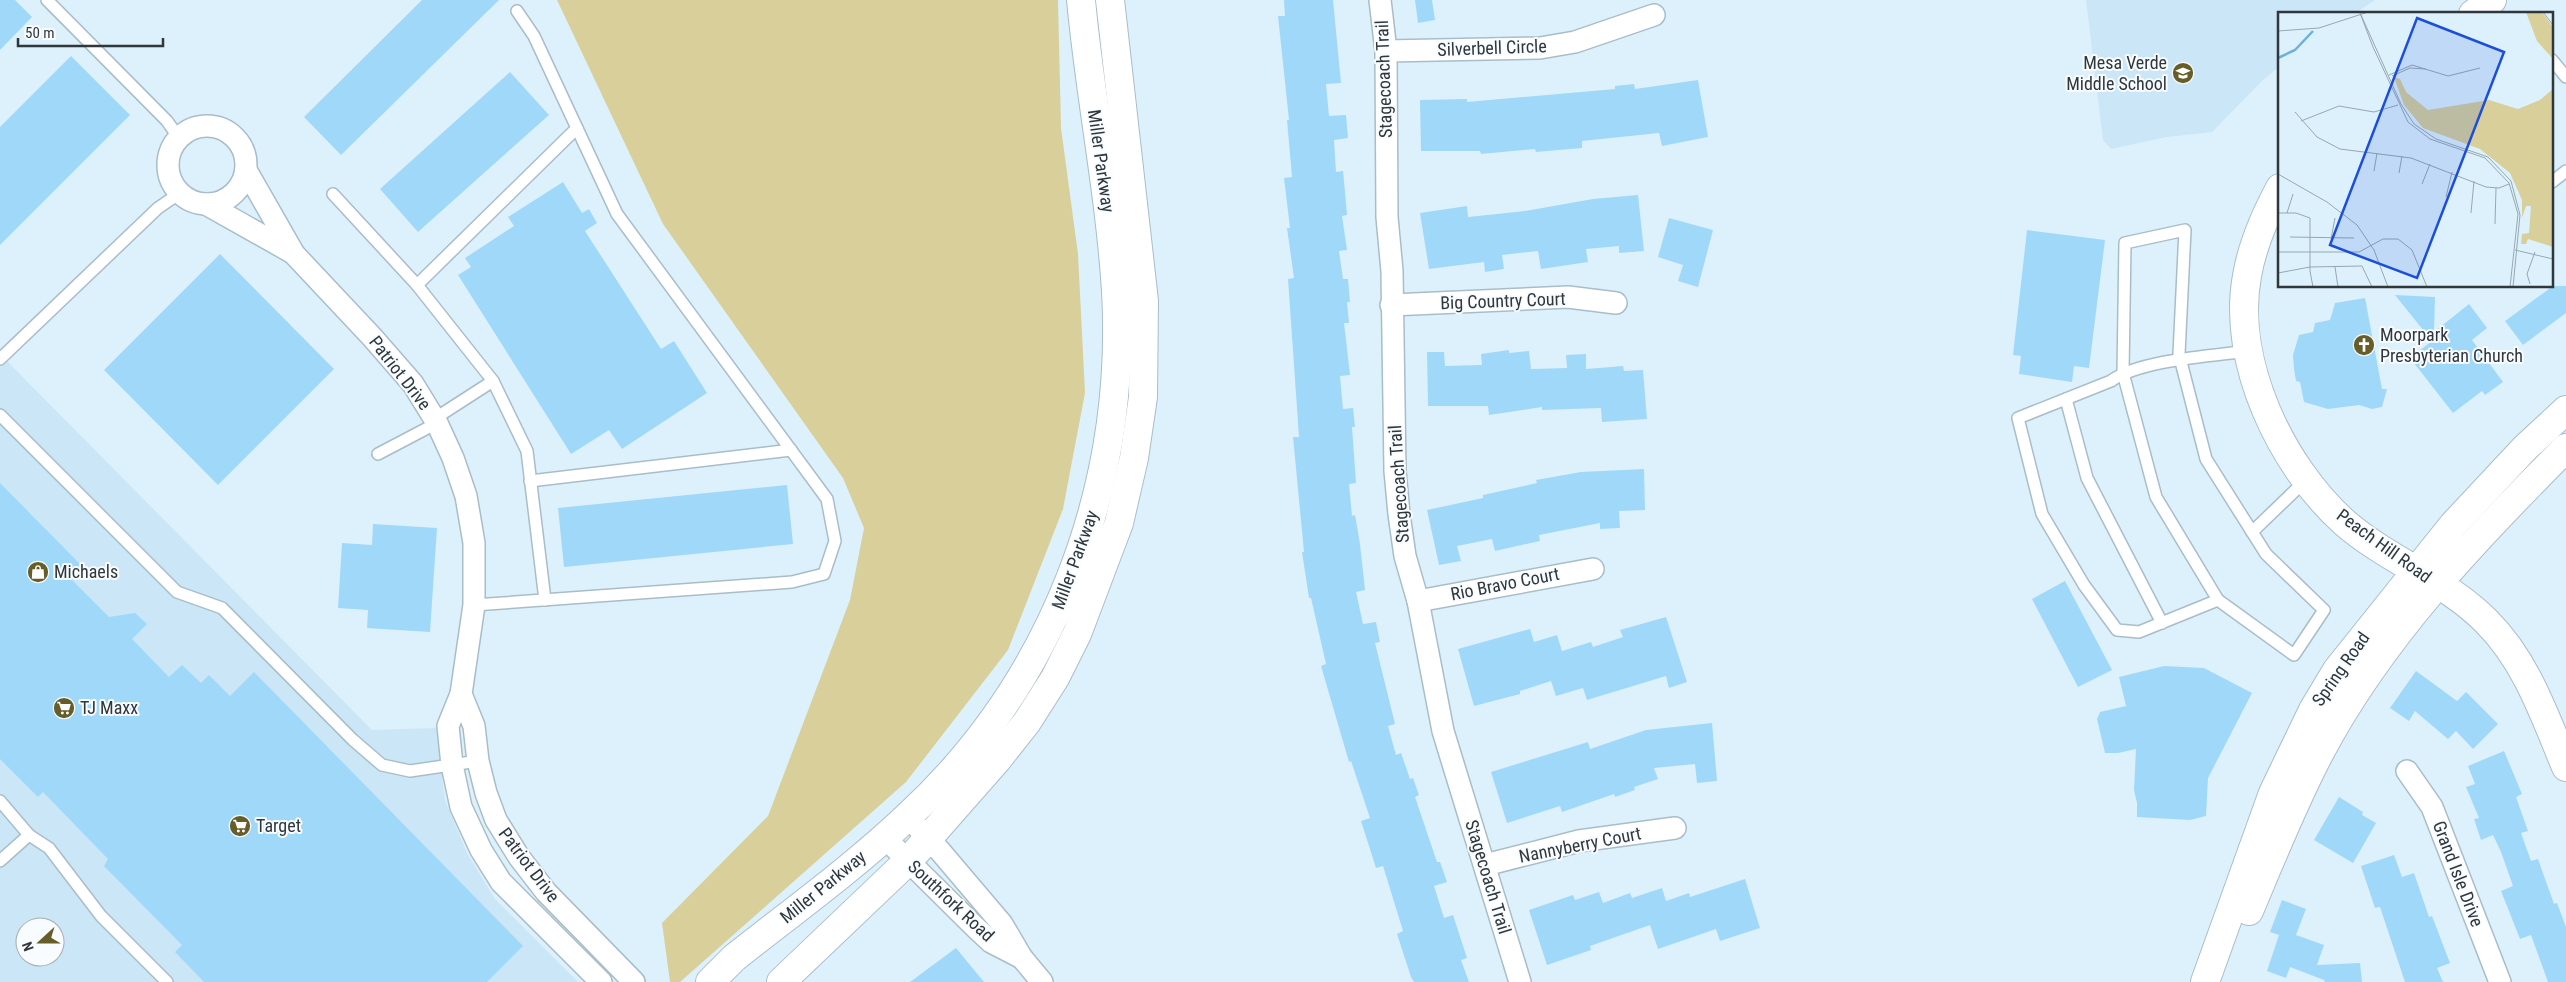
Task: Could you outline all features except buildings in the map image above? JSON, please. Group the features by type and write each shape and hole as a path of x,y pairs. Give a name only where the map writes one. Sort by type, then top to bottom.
{"street":[{"name":"Miller Parkway","path":"710,982 734,958 908,817 973,746 1012,694 1071,581 1088,533 1104,469 1113,406 1117,335 1116,290 1081,0"},
{"name":"Miller Parkway","path":"780,982 908,861 1002,753 1026,722 1055,678 1077,634 1119,523 1134,458 1143,398 1144,301 1110,0"},
{"name":"Stagecoach Trail","path":"1380,0 1386,51 1387,217 1392,271 1391,305 1396,489 1405,556 1418,601 1443,731 1520,982"},
{"path":"2476,12 2492,0"},
{"name":"Silverbell Circle","path":"1386,51 1540,48 1575,42 1654,15"},
{"path":"200,126 213,126 224,130 242,146 246,158 246,170 243,181 228,198 206,204 187,199 173,183 169,165 172,148 179,138 189,130 200,126"},
{"name":"Patriot Drive","path":"246,170 294,254 372,336 413,384 436,421 453,458 466,496 474,543 474,605 461,694 448,726 452,765 461,807 481,850 501,882 600,982"},
{"name":"Peach Hill Road","path":"2278,193 2255,247 2247,276 2246,338 2262,399 2290,457 2306,480 2346,523 2487,622 2507,645 2524,672 2566,767"},
{"name":"Patriot Drive","path":"206,204 294,254"},
{"name":"Big Country Court","path":"1391,305 1568,298 1616,303"},
{"name":"Spring Road","path":"2220,982 2268,867 2318,755 2352,699 2386,651 2453,525 2505,468 2566,410"},
{"name":"Spring Road","path":"2205,982 2273,793 2308,719 2338,670 2426,578 2566,448"},
{"name":"Rio Bravo Court","path":"1418,601 1593,569"},
{"name":"Patriot Drive","path":"461,694 474,726 478,760 486,793 496,820 519,857 546,892 634,982"},
{"name":"Grand Isle Drive","path":"2407,770 2432,808 2500,982"},
{"name":"Southfork Road","path":"908,817 1002,924 1022,958 1042,982"},
{"name":"Nannyberry Court","path":"1485,865 1580,841 1675,828"},
{"name":"Southfork Road","path":"884,837 991,942 1022,958"}],"lane":[{"path":"47,0 167,121 179,138"},
{"path":"474,605 792,582 824,574 835,541 827,499 617,214 534,36 517,11"},
{"path":"2554,62 2566,77"},
{"path":"417,285 578,128"},
{"path":"2554,180 2566,171"},
{"path":"0,359 158,208 180,193"},
{"path":"333,194 417,285 493,381 527,451 545,600"},
{"path":"2185,230 2180,360 2206,459 2266,554 2324,610 2294,654 2218,600 2156,497 2123,373 2126,243 2185,230"},
{"path":"2218,600 2139,632 2117,630 2084,585 2042,514 2018,418 2111,381 2123,373 2180,360 2249,351"},
{"path":"378,454 436,421 493,381"},
{"path":"2066,399 2087,478 2162,623"},
{"path":"0,414 177,592 222,608 353,740 382,765 410,772 478,760"},
{"path":"530,481 791,450"},
{"path":"2252,532 2306,480"},
{"path":"0,801 29,834 50,848 101,916 167,982"},
{"path":"0,861 29,834"},
{"path":"957,910 974,893"}],"shaded area":[{"path":"557,0 1058,0 1061,128 1078,254 1085,393 1063,509 1008,650 906,782 680,982 670,982 662,923 768,816 850,600 864,528 843,478 663,224"},
{"name":"Mesa Verde Middle School","path":"2086,0 2375,0 2357,12 2278,12 2278,68 2264,79 2212,132 2167,137 2111,149 2103,140"},
{"path":"0,354 372,730 436,728 445,800 467,853 495,899 578,982 0,982"}],"place":[{"name":"Mesa Verde Middle School","path":"2183,73"},
{"name":"Moorpark Presbyterian Church","path":"2364,345"},
{"name":"Michaels","path":"38,572"},
{"name":"TJ Maxx","path":"64,708"},
{"name":"Target","path":"240,826"}]}
